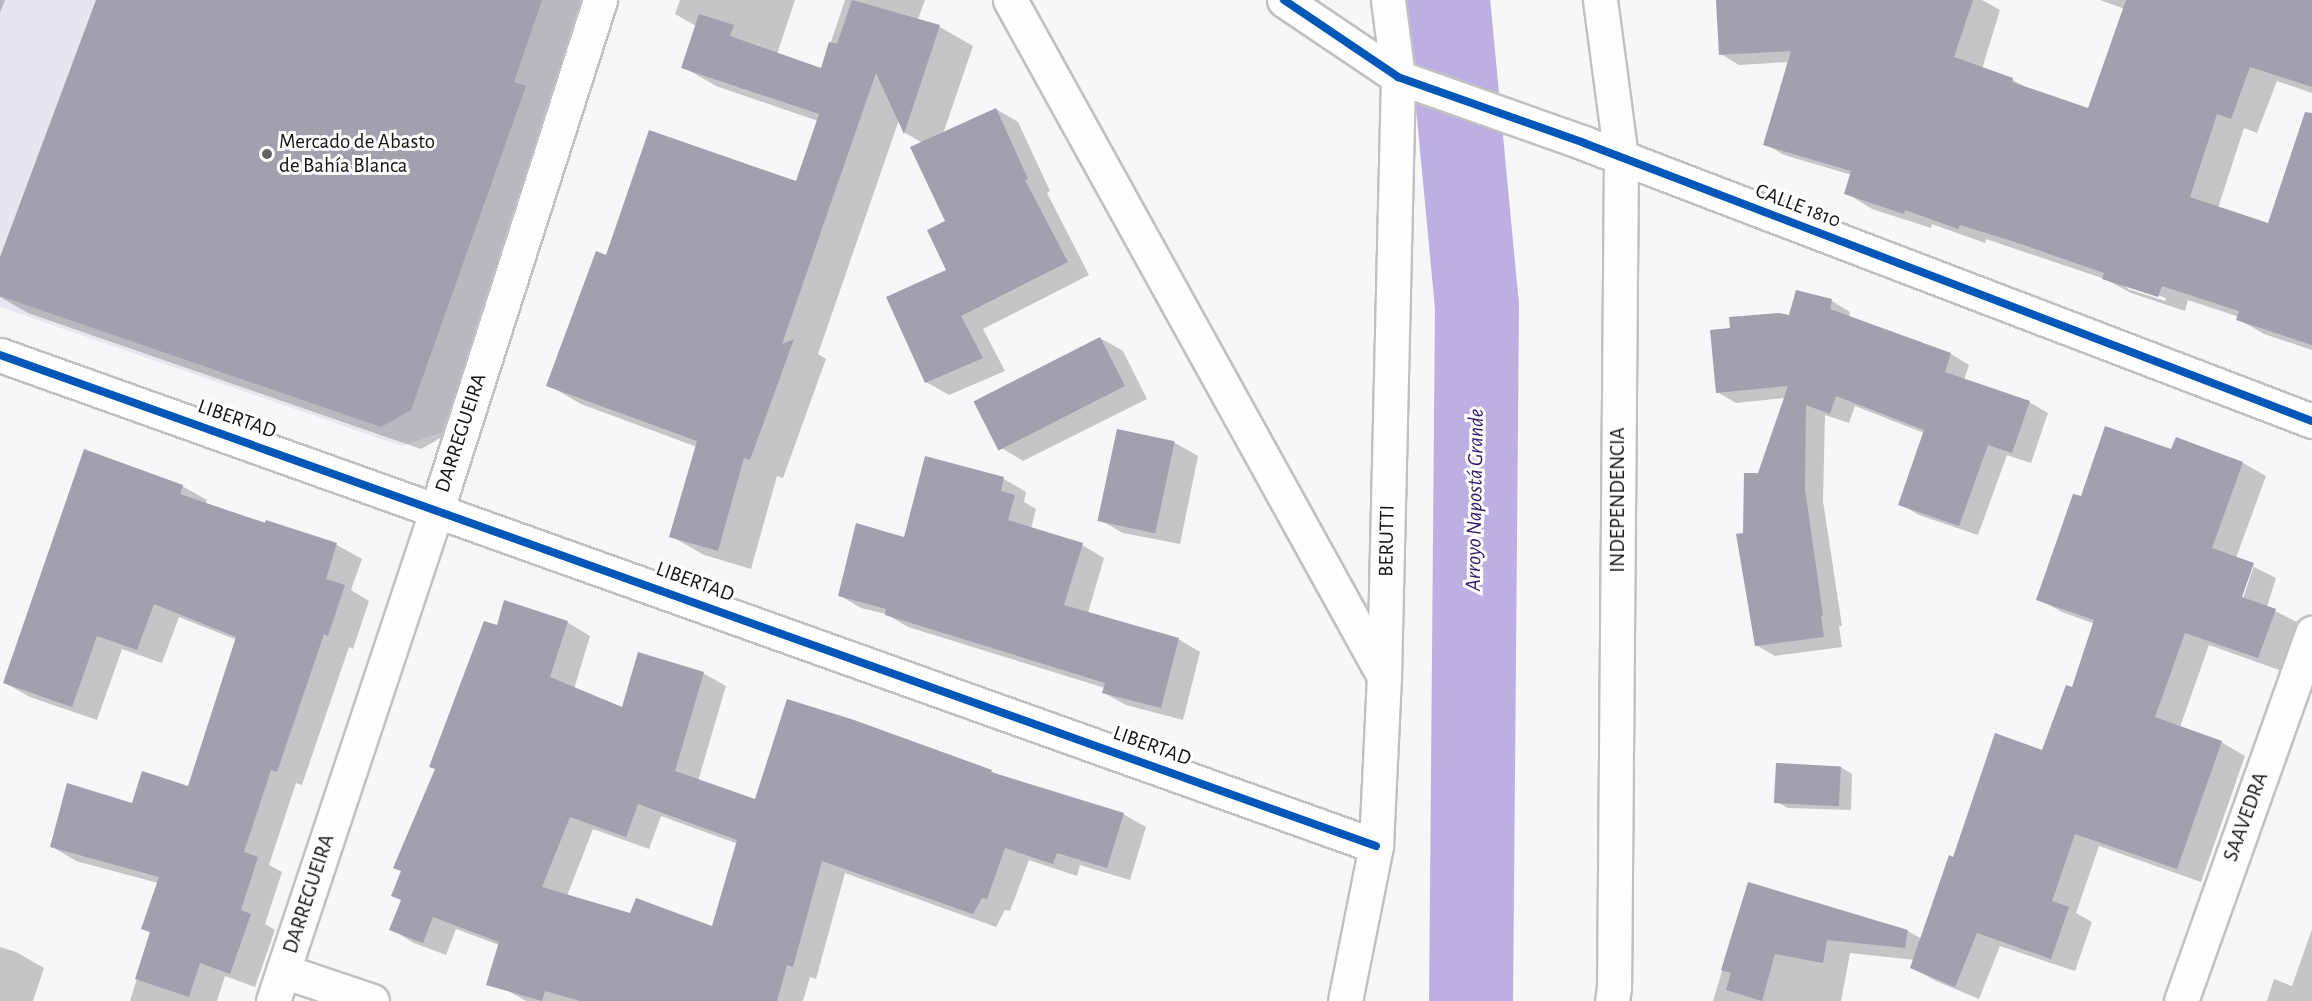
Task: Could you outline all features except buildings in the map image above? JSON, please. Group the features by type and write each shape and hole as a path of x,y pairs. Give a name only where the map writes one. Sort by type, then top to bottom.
{"street":[{"name":"DARREGUEIRA","path":"273,1001 437,508 600,0"},
{"path":"1010,0 1384,676"},
{"name":"CALLE 1810","path":"1284,0 1398,77 1584,142 2312,422"},
{"name":"BERUTTI","path":"1345,1001 1376,846 1384,676 1398,77 1388,0"},
{"name":"INDEPENDENCIA","path":"1600,0 1621,158 1615,975 1612,1001"},
{"name":"LIBERTAD","path":"0,355 437,508 1376,846"},
{"name":"SAAVEDRA","path":"2181,1001 2312,633"},
{"path":"284,971 372,1001"}],"shaded area":[{"name":"Mercado de Abasto de Bahía Blanca","path":"0,0 585,0 442,432 402,446 0,307"}],"waterway":[{"name":"Arroyo Napostá Grande","path":"1448,0 1477,305 1471,1001"}],"cycle path":[{"path":"1284,0 1398,77 1584,143 2312,421"},
{"path":"0,355 1376,846"}],"place":[{"name":"Mercado de Abasto de Bahía Blanca","path":"267,154"}]}
